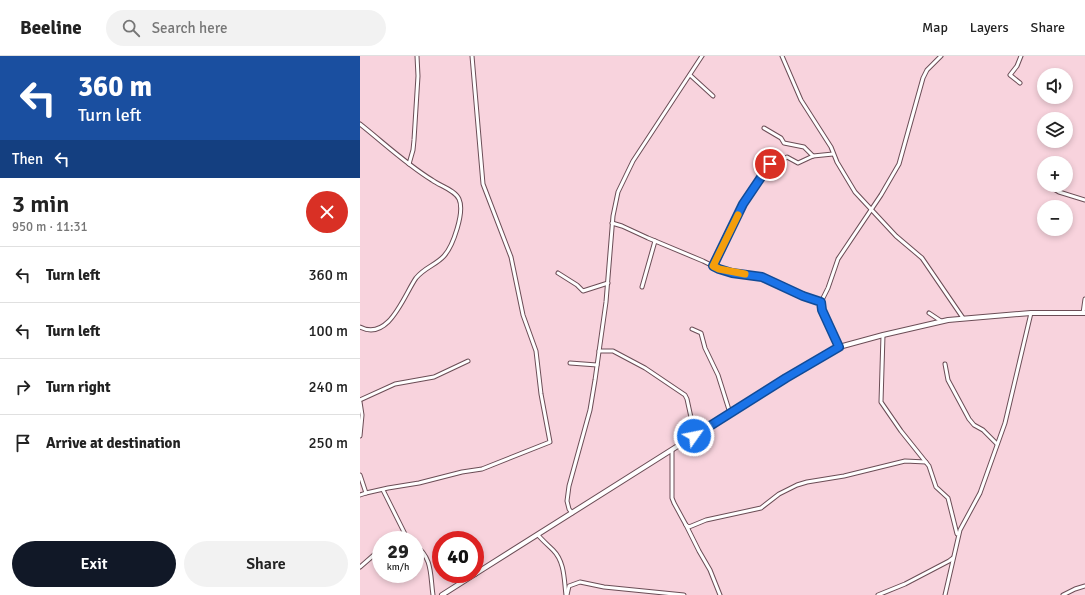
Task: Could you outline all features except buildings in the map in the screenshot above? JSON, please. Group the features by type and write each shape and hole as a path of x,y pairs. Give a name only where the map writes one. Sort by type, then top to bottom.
{"street":[{"path":"408,164 413,150 416,115 417,56"},
{"path":"360,495 388,488 434,480 462,472 482,469 550,442 541,394 536,351 523,315 511,257 483,184 472,56"},
{"path":"572,514 568,506 569,486 590,410 608,283 612,223 618,192 633,161 702,56"},
{"path":"782,56 801,100 831,147 833,154 855,192 896,236 928,266 963,318"},
{"path":"839,347 822,310 821,302 828,288 838,259 899,164 923,78 927,70 941,56"},
{"path":"1020,56 1017,66 1010,74 1020,83"},
{"path":"690,75 713,96"},
{"path":"360,124 408,164 458,197 460,209 457,229 450,249 443,258 421,272 408,291 396,314 377,329 368,330 360,327"},
{"path":"764,128 781,138 784,143 804,147 813,156"},
{"path":"713,266 743,204 769,164 778,165 788,157 796,163 800,163 813,156 833,154"},
{"path":"1059,192 1085,200"},
{"path":"612,223 719,269 732,273 762,277 803,296 821,302"},
{"path":"642,287 655,241"},
{"path":"558,273 577,285 583,292 608,283"},
{"path":"484,568 730,413 839,347 883,335 963,318 1031,313 1084,313 1085,299"},
{"path":"929,313 941,322"},
{"path":"945,595 958,536 965,519 980,493 1005,423 1031,313"},
{"path":"692,329 701,333 708,354 718,375 730,413"},
{"path":"883,335 881,402 901,431 926,462 936,487 948,498 958,536"},
{"path":"599,351 613,351 646,368 685,395 694,436"},
{"path":"360,436 362,415 360,401 394,384 434,377 468,361"},
{"path":"570,363 597,365"},
{"path":"945,364 948,380 969,419 974,425 984,430 997,444"},
{"path":"672,451 672,498 710,570 720,595"},
{"path":"686,525 692,527 706,520 761,508 779,494 807,482 844,476 905,461 926,462"},
{"path":"360,475 366,493"},
{"path":"383,490 404,531"},
{"path":"538,535 546,545 553,549 560,560 566,595"},
{"path":"424,553 427,556 429,563 433,595"},
{"path":"878,595 905,584 949,561 954,556"},
{"path":"360,567 372,557"},
{"path":"564,586 569,586 580,582 604,587 684,595"},
{"path":"442,595 461,583"},
{"path":"566,595 569,586"},
{"path":"1063,595 1085,586"}],"slow traffic":[{"path":"738,215 713,266 732,273 745,274"}],"route":[{"path":"694,436 786,378 839,347 822,310 821,302 803,296 762,277 732,273 713,266 743,204 770,164"}]}
